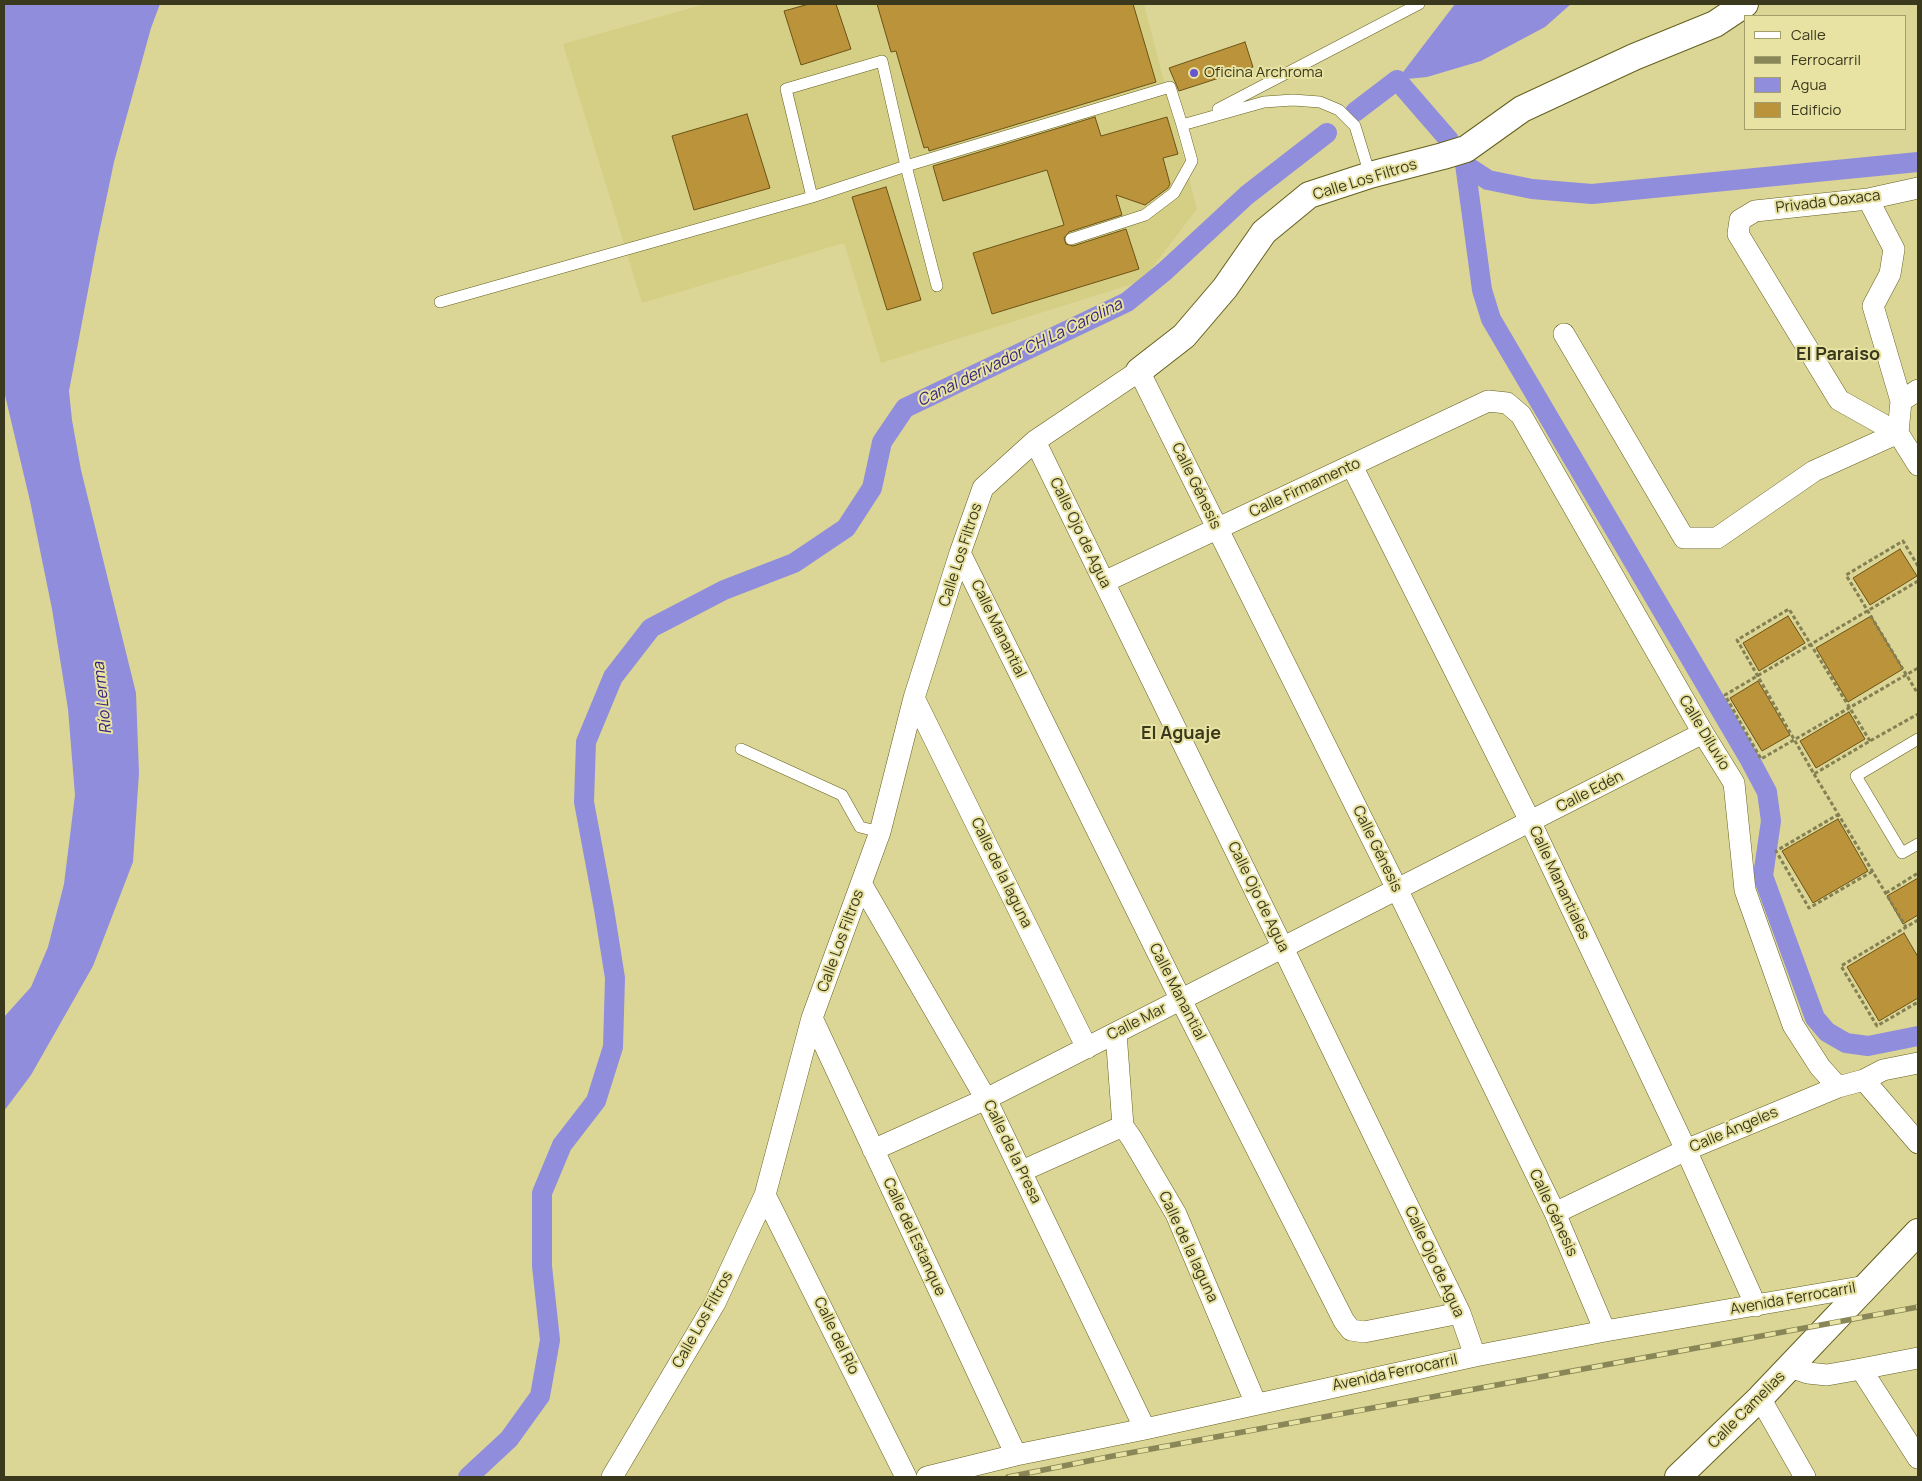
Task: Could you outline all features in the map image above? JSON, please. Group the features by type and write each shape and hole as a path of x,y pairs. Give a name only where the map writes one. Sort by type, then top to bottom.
{"street":[{"name":"Calle Los Filtros","path":"612,1477 715,1303 766,1195 812,1018 880,832 914,698 960,552 983,488 1035,441 1139,371 1184,336 1225,288 1264,232 1309,195 1370,175 1466,149 1522,109 1634,57 1715,24 1745,4"},
{"name":"Privada Oaxaca","path":"1898,433 1839,400 1738,234 1740,220 1755,211 1868,199 1918,188"},
{"path":"1564,334 1684,538 1717,538 1814,471 1898,433 1910,395 1873,306 1890,274 1894,250 1868,199"},
{"name":"Calle Génesis","path":"1139,371 1555,1213 1605,1331"},
{"name":"Calle Firmamento","path":"1104,582 1218,530 1488,401 1507,403"},
{"name":"Calle Diluvio","path":"1507,403 1521,415 1703,733 1734,783 1745,890 1793,1025 1820,1067 1838,1087"},
{"path":"1898,433 1918,465"},
{"name":"Calle Ojo de Agua","path":"1035,441 1460,1313 1475,1356"},
{"name":"Calle Manantiales","path":"1352,466 1531,823 1686,1150 1756,1306"},
{"name":"Calle Manantial","path":"960,552 1181,1000 1340,1313 1351,1330 1364,1332 1460,1313"},
{"name":"Calle de la laguna","path":"914,698 1087,1048"},
{"name":"Calle Edén","path":"1397,890 1531,823 1703,733"},
{"name":"Calle de la Presa","path":"862,885 986,1099 1022,1170 1145,1429"},
{"name":"Calle Mar","path":"873,1150 986,1099 1397,890"},
{"name":"Calle del Estanque","path":"812,1018 1016,1455"},
{"name":"Calle de la laguna","path":"1116,1033 1123,1126 1176,1214 1256,1404"},
{"name":"Calle Ángeles","path":"1555,1213 1686,1150 1838,1087 1864,1080 1883,1070 1918,1063"},
{"path":"1864,1080 1918,1143"},
{"path":"1022,1170 1123,1126"},
{"name":"Calle del Río","path":"766,1195 906,1477"},
{"name":"Calle Camelias","path":"1678,1477 1760,1398 1918,1232"},
{"name":"Avenida Ferrocarril","path":"927,1477 1016,1455 1145,1429 1475,1356 1605,1331 1866,1286"},
{"path":"1790,1367 1808,1373 1828,1375 1918,1358"},
{"path":"1861,1368 1918,1458"},
{"path":"1760,1398 1805,1477"}],"lane":[{"path":"1198,119 1419,4"},
{"path":"812,197 786,89 882,61 906,166 937,286"},
{"path":"440,302 812,197 906,166 1170,87 1192,161 1174,193 1145,215 1070,239"},
{"path":"1182,125 1264,102 1293,100 1320,102 1339,110 1355,126 1370,175"},
{"path":"1918,739 1856,776 1902,853 1918,844"},
{"path":"741,749 842,796 860,826 880,832"}],"path":[{"path":"1918,566 1903,541 1846,575 1918,694"},
{"path":"1918,581 1725,695 1761,759 1918,668"},
{"path":"1870,741 1789,609 1737,640 1814,774 1906,927"},
{"path":"1814,774 1918,714"},
{"path":"1839,814 1776,851 1809,908 1873,871"},
{"path":"1886,893 1918,873"},
{"path":"1918,920 1841,966 1877,1026 1918,1002"}],"shaded area":[{"path":"705,4 1144,4 1197,209 1142,281 881,363 844,243 642,303 563,44"}],"water":[{"name":"Río Lerma","path":"4,4 160,4 151,28 114,162 69,391 81,470 136,693 139,773 133,862 93,966 31,1075 4,1111 4,1017 31,987 48,947 64,884 75,795 68,709 52,609 30,501 4,391"},
{"path":"1455,4 1571,4 1545,27 1481,61 1427,77 1397,80"}],"building":[{"path":"809,4 836,4 851,49 801,65 784,11"},
{"path":"877,4 1133,4 1156,82 929,151 928,147 924,148 896,51 891,52"},
{"path":"1245,42 1253,67 1179,91 1169,68"},
{"path":"747,114 770,188 694,210 672,136"},
{"path":"1095,117 1101,136 1167,117 1178,154 1163,158 1170,184 1168,188 1145,205 1116,195 1122,215 1069,232 1064,238 1066,244 1073,246 1126,229 1139,269 992,314 973,253 1064,225 1047,170 943,201 933,166"},
{"path":"886,187 921,300 887,310 852,197"},
{"path":"1900,549 1917,576 1870,605 1853,578"},
{"path":"1788,616 1805,643 1759,671 1743,643"},
{"path":"1871,616 1903,669 1848,702 1816,648"},
{"path":"1758,681 1790,735 1762,751 1730,698"},
{"path":"1849,712 1865,739 1816,768 1800,741"},
{"path":"1838,819 1868,871 1813,903 1782,851"},
{"path":"1918,878 1918,915 1903,924 1887,896"},
{"path":"1904,933 1918,957 1918,998 1879,1021 1847,967"}],"waterway":[{"path":"1355,112 1397,80 1449,140"},
{"name":"Canal derivador CH La Carolina","path":"468,1477 509,1439 540,1396 550,1340 542,1266 542,1193 562,1145 596,1101 613,1047 615,978 584,802 586,742 613,677 651,628 724,590 794,563 846,528 872,488 882,442 905,408 1127,302 1165,271 1247,195 1327,133"},
{"path":"1465,165 1488,180 1532,189 1592,194 1918,162"},
{"path":"1465,164 1482,290 1491,319 1767,792 1771,821 1763,876 1815,1018 1827,1032 1846,1043 1868,1046 1918,1036"}],"railway":[{"path":"1008,1477 1918,1307"}],"place":[{"name":"Oficina Archroma","path":"1194,73"}],"district":[{"name":"El Paraiso","path":"1838,355"},
{"name":"El Aguaje","path":"1181,734"}]}
